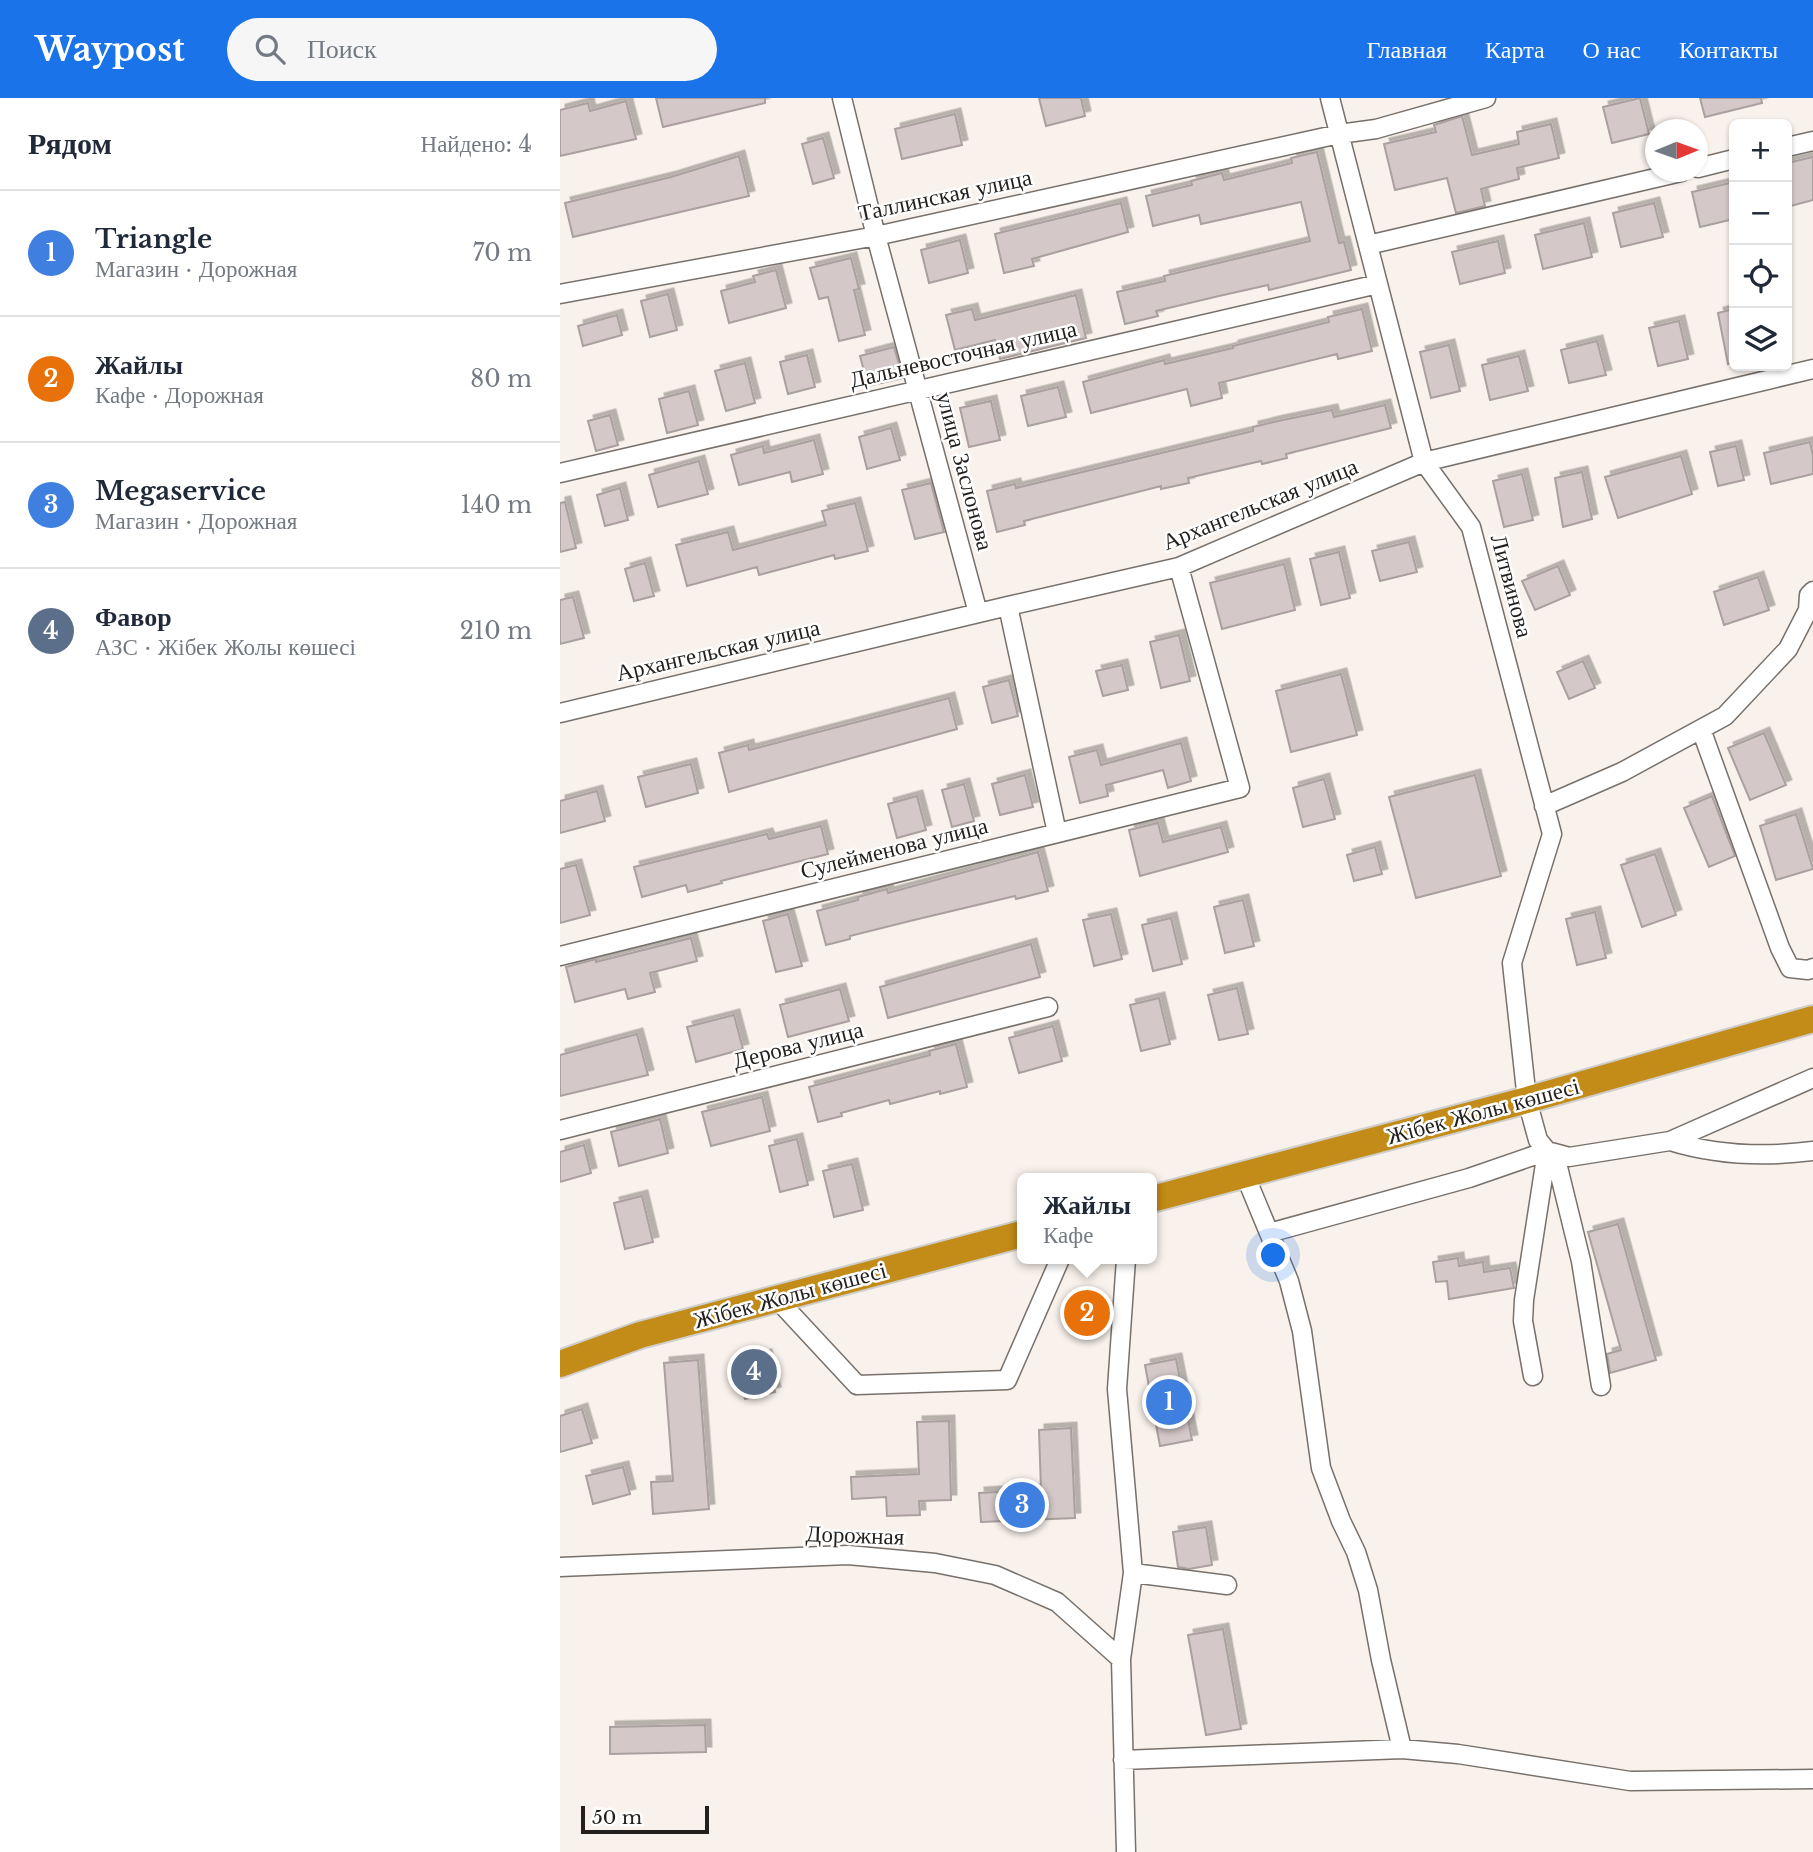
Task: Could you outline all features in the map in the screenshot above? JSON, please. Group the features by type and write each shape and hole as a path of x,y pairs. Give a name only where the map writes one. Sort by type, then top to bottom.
{"highway":[{"name":"Жібек Жолы көшесі","path":"1157,1198 1527,1100 1813,1019"},
{"name":"Жібек Жолы көшесі","path":"560,1364 640,1335 1017,1235"}],"street":[{"name":"улица Заслонова","path":"842,98 876,236 978,613"},
{"name":"Литвинова","path":"1330,98 1424,463 1471,527 1552,834 1512,963 1527,1100 1538,1140 1551,1153 1581,1261 1601,1386"},
{"name":"Таллинская улица","path":"560,294 876,236 1339,134 1376,129 1486,98"},
{"path":"1792,146 1813,141"},
{"path":"1708,166 1729,160"},
{"path":"1368,245 1645,180"},
{"name":"Дальневосточная улица","path":"560,473 1378,284"},
{"name":"Архангельская улица","path":"560,713 1180,567 1424,463 1813,369"},
{"name":"Сулейменова улица","path":"560,956 1240,788 1180,567"},
{"path":"1544,806 1622,772 1725,716 1788,649 1808,610 1809,595 1813,591"},
{"path":"1008,606 1058,833"},
{"path":"1701,729 1780,948 1790,968 1813,968"},
{"name":"Дерова улица","path":"560,1129 1048,1007"},
{"path":"1269,1233 1551,1153 1569,1157 1671,1141 1813,1078"},
{"path":"1671,1141 1698,1149 1765,1155 1813,1151"},
{"path":"1533,1376 1523,1321 1524,1300 1551,1153"},
{"path":"1245,1175 1289,1281 1302,1331 1321,1468 1356,1552 1368,1590 1402,1749"},
{"path":"777,1299 857,1385 1007,1380 1058,1264"},
{"path":"1126,1264 1117,1389 1133,1573 1121,1659 1126,1852"},
{"name":"Дорожная","path":"560,1567 848,1555 935,1563 995,1575 1057,1602 1121,1659"},
{"path":"1133,1573 1227,1585"},
{"path":"1123,1760 1402,1749 1458,1754 1630,1781 1813,1779"}],"building":[{"path":"656,98 765,98 765,103 663,127"},
{"path":"1039,98 1081,98 1085,116 1046,126"},
{"path":"1640,98 1645,119 1645,135 1612,143 1603,107"},
{"path":"1700,98 1761,98 1762,103 1705,117"},
{"path":"626,101 636,139 560,156 560,110 588,103 590,111"},
{"path":"955,114 962,145 902,159 895,129"},
{"path":"1462,116 1472,155 1519,144 1517,132 1551,124 1559,158 1517,168 1519,179 1481,189 1485,206 1456,213 1447,178 1395,190 1384,144 1436,132 1434,125"},
{"path":"823,138 834,178 813,184 802,144"},
{"path":"1317,152 1339,243 1344,242 1351,270 1269,290 1268,285 1156,311 1158,316 1125,324 1117,292 1165,281 1164,276 1310,241 1301,202 1201,224 1199,215 1153,226 1146,196 1192,185 1191,181 1222,173 1224,180 1292,163 1291,158"},
{"path":"739,156 749,196 573,237 565,203 671,177"},
{"path":"1813,157 1813,200 1792,206 1792,182 1792,162"},
{"path":"1729,183 1729,220 1700,227 1692,192"},
{"path":"1121,203 1128,232 1032,259 1034,266 1004,273 995,234"},
{"path":"1654,203 1663,237 1621,247 1613,213"},
{"path":"1584,223 1592,257 1543,269 1535,235"},
{"path":"960,240 968,273 929,283 921,250"},
{"path":"1498,241 1505,273 1460,284 1452,252"},
{"path":"851,258 859,289 854,290 865,335 839,341 828,297 819,299 810,268"},
{"path":"776,270 786,308 729,323 721,291 755,282 753,276"},
{"path":"668,294 677,330 650,337 641,301"},
{"path":"1076,295 1086,338 1000,359 995,340 955,350 946,315 972,309 975,320"},
{"path":"1362,309 1372,351 1338,359 1337,354 1219,383 1222,398 1191,406 1187,389 1091,413 1083,382 1164,360 1165,364 1233,348 1329,322 1328,317"},
{"path":"1729,310 1729,364 1728,364 1718,313"},
{"path":"617,315 622,335 583,346 578,326"},
{"path":"1679,321 1688,359 1658,366 1649,328"},
{"path":"1597,341 1606,375 1569,383 1561,350"},
{"path":"1449,345 1460,391 1431,398 1420,352"},
{"path":"894,347 903,378 868,386 860,356"},
{"path":"807,355 815,387 788,394 780,362"},
{"path":"1519,356 1528,391 1490,400 1482,365"},
{"path":"745,363 755,403 726,411 715,371"},
{"path":"1058,387 1066,417 1028,426 1021,396"},
{"path":"689,391 698,425 667,433 659,399"},
{"path":"991,401 1000,440 969,447 960,408"},
{"path":"1385,405 1391,428 1286,454 1287,458 1262,464 1261,461 1188,478 1189,483 1161,489 1161,486 1024,521 1025,525 997,532 987,491 1015,484 1016,488 1253,431 1253,427 1278,421 1332,410 1334,417"},
{"path":"610,415 618,445 596,451 588,421"},
{"path":"891,428 900,460 867,469 859,437"},
{"path":"814,440 823,474 792,482 790,472 739,485 731,455 763,446 764,453"},
{"path":"1810,442 1813,474 1771,484 1764,453"},
{"path":"1736,446 1744,480 1718,486 1710,452"},
{"path":"1681,456 1692,494 1618,518 1605,477"},
{"path":"699,461 708,494 658,507 649,475"},
{"path":"1582,472 1592,519 1563,527 1555,478"},
{"path":"1522,474 1533,520 1504,527 1493,481"},
{"path":"931,483 944,532 915,539 902,490"},
{"path":"620,488 628,520 605,526 597,495"},
{"path":"565,502 576,548 560,552 560,503"},
{"path":"855,503 868,551 835,559 834,555 759,575 757,567 687,586 676,545 728,532 733,550 826,525 822,511"},
{"path":"1409,542 1417,572 1380,581 1372,551"},
{"path":"1339,552 1350,598 1321,605 1310,559"},
{"path":"645,563 654,596 634,601 625,569"},
{"path":"1284,564 1295,610 1222,629 1210,583"},
{"path":"1558,566 1570,595 1535,610 1522,581"},
{"path":"1758,577 1769,610 1724,625 1714,592"},
{"path":"573,597 584,638 560,644 560,600"},
{"path":"1179,635 1190,681 1161,688 1150,642"},
{"path":"1583,661 1595,688 1569,699 1557,672"},
{"path":"1122,665 1128,690 1103,696 1096,671"},
{"path":"1341,674 1357,735 1291,752 1276,691"},
{"path":"1009,680 1018,716 992,723 983,687"},
{"path":"949,698 957,729 729,792 719,753 748,745 749,750"},
{"path":"1764,733 1786,785 1750,800 1728,748"},
{"path":"1181,743 1191,781 1168,788 1163,770 1106,785 1108,796 1080,803 1069,757 1097,750 1101,765"},
{"path":"691,764 698,793 646,807 638,777"},
{"path":"1025,775 1033,807 1000,815 992,784"},
{"path":"1475,775 1501,876 1416,898 1389,797"},
{"path":"1324,779 1335,819 1303,827 1293,788"},
{"path":"964,784 974,821 952,827 942,790"},
{"path":"597,791 605,821 560,833 560,801"},
{"path":"917,796 926,830 897,838 888,804"},
{"path":"1712,796 1735,856 1709,867 1684,808"},
{"path":"1796,814 1813,869 1776,880 1760,826"},
{"path":"1158,823 1163,842 1221,827 1228,852 1140,876 1129,830"},
{"path":"821,826 828,854 688,892 686,885 642,897 634,867 767,834 769,839"},
{"path":"1375,847 1382,874 1354,881 1347,855"},
{"path":"1038,852 1048,891 914,920 826,945 817,911 887,889 888,893"},
{"path":"1655,854 1676,915 1642,927 1621,865"},
{"path":"576,865 590,915 560,923 560,869"},
{"path":"1243,900 1254,946 1225,953 1214,907"},
{"path":"1595,912 1606,958 1577,965 1566,919"},
{"path":"788,914 802,966 776,972 763,921"},
{"path":"1111,914 1122,959 1094,966 1083,920"},
{"path":"1171,918 1182,964 1153,971 1142,925"},
{"path":"691,938 697,961 650,973 655,992 628,999 625,989 575,1002 566,967"},
{"path":"1031,944 1040,977 888,1018 880,987"},
{"path":"1237,988 1248,1034 1219,1040 1208,995"},
{"path":"840,989 849,1021 788,1037 780,1005"},
{"path":"1159,998 1170,1044 1141,1051 1130,1005"},
{"path":"734,1015 743,1049 696,1062 687,1027"},
{"path":"1053,1026 1062,1061 1019,1073 1009,1038"},
{"path":"637,1034 648,1075 560,1096 560,1055"},
{"path":"956,1044 967,1087 890,1104 889,1100 818,1122 809,1087 930,1055 929,1051"},
{"path":"762,1097 770,1131 711,1146 702,1112"},
{"path":"660,1119 668,1153 619,1166 611,1132"},
{"path":"797,1139 808,1185 780,1192 769,1146"},
{"path":"584,1145 591,1173 560,1182 560,1152"},
{"path":"852,1164 863,1210 834,1217 823,1171"},
{"path":"642,1196 653,1242 625,1249 614,1203"},
{"path":"1618,1224 1656,1360 1610,1373 1607,1354 1621,1350 1588,1232"},
{"path":"1458,1258 1459,1266 1483,1262 1484,1272 1510,1268 1514,1288 1449,1299 1447,1281 1436,1282 1433,1262"},
{"path":"766,1355 775,1392 745,1399 736,1363"},
{"path":"1176,1359 1192,1440 1160,1446 1145,1365"},
{"path":"698,1360 709,1509 653,1514 651,1482 673,1481 664,1363"},
{"path":"582,1409 592,1443 560,1452 560,1416"},
{"path":"949,1421 951,1500 919,1501 920,1515 887,1516 886,1497 852,1499 851,1477 919,1474 917,1422"},
{"path":"1071,1428 1075,1518 981,1522 979,1493 1041,1490 1039,1430"},
{"path":"623,1467 630,1494 593,1504 586,1476"},
{"path":"1206,1527 1212,1565 1189,1569 1178,1567 1173,1532"},
{"path":"1223,1629 1241,1729 1206,1735 1188,1635"},
{"path":"705,1725 706,1752 610,1754 610,1727"}],"place":[{"name":"Жайлы","path":"1087,1313"},
{"name":"Фавор","path":"754,1372"},
{"name":"Triangle","path":"1169,1402"},
{"name":"Megaservice","path":"1022,1505"}]}
